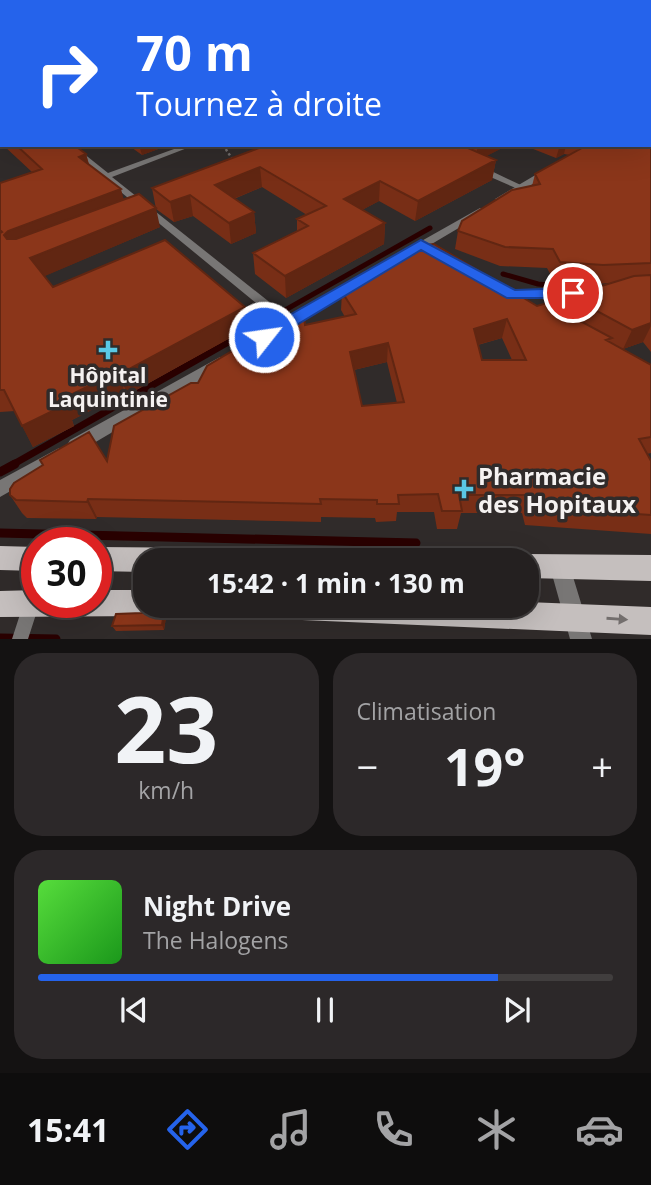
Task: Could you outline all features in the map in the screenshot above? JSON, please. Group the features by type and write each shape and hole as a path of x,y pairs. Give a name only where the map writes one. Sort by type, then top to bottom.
{"main road":[{"path":"0,558 21,559"},
{"path":"112,559 133,559"},
{"path":"539,566 651,568"},
{"path":"112,604 133,603"},
{"path":"0,604 21,605"},
{"path":"442,618 578,628 651,621"}],"street":[{"path":"0,489 288,323 427,247 556,165"},
{"path":"535,309 506,292 617,290"},
{"path":"560,567 578,628"}],"lane":[{"path":"70,147 288,323"},
{"path":"105,177 187,147"},
{"path":"473,166 521,187"},
{"path":"131,211 155,202"},
{"path":"176,248 188,243"},
{"path":"20,639 27,618"}],"path":[{"path":"224,147 234,162"}],"building":[{"path":"18,147 77,147 86,154 79,157 121,189 8,231 4,235 7,239 16,239 139,194 156,208 30,258 53,287 165,240 245,307 120,374 118,372 62,399 65,405 22,426 4,390 0,390 0,183 42,169"},
{"path":"262,147 466,147 496,160 418,201 380,181 344,199 385,223 285,276 253,253 308,226 297,219 326,206 260,167 215,185 254,212 229,223 190,195 170,202 152,188"},
{"path":"574,147 651,147 651,263 603,265 560,262 553,249 505,247 458,231 462,221 512,190 540,184 535,174 580,149"},
{"path":"434,244 537,306 547,303 612,338 606,340 651,365 651,437 639,439 651,461 651,515 533,507 529,495 459,495 462,511 442,511 438,494 398,495 399,504 377,504 377,500 320,499 321,504 88,499 87,502 16,500 10,495 14,483 43,465 40,460 89,432 107,461 114,426 191,383 198,383 207,366 269,329 275,334 304,317 305,325 356,314 342,292 368,281 426,245","holes":["507,319 526,360 482,360 474,329","388,343 404,402 362,406 350,352"]},
{"path":"651,275 651,323 632,330 569,296 634,276"},
{"path":"133,613 133,618 163,618 162,625 112,626 116,614"}],"waterway":[{"path":"257,326 430,228"},
{"path":"503,274 538,284 569,287"},
{"path":"12,465 260,324"},
{"path":"0,472 15,464"},
{"path":"0,533 416,543"},
{"path":"0,638 56,639"}],"place":[{"name":"Hôpital Laquintinie","path":"108,350"},
{"name":"Pharmacie des Hopitaux","path":"464,489"}],"route":[{"path":"264,337 421,244 512,295 573,293"}]}
